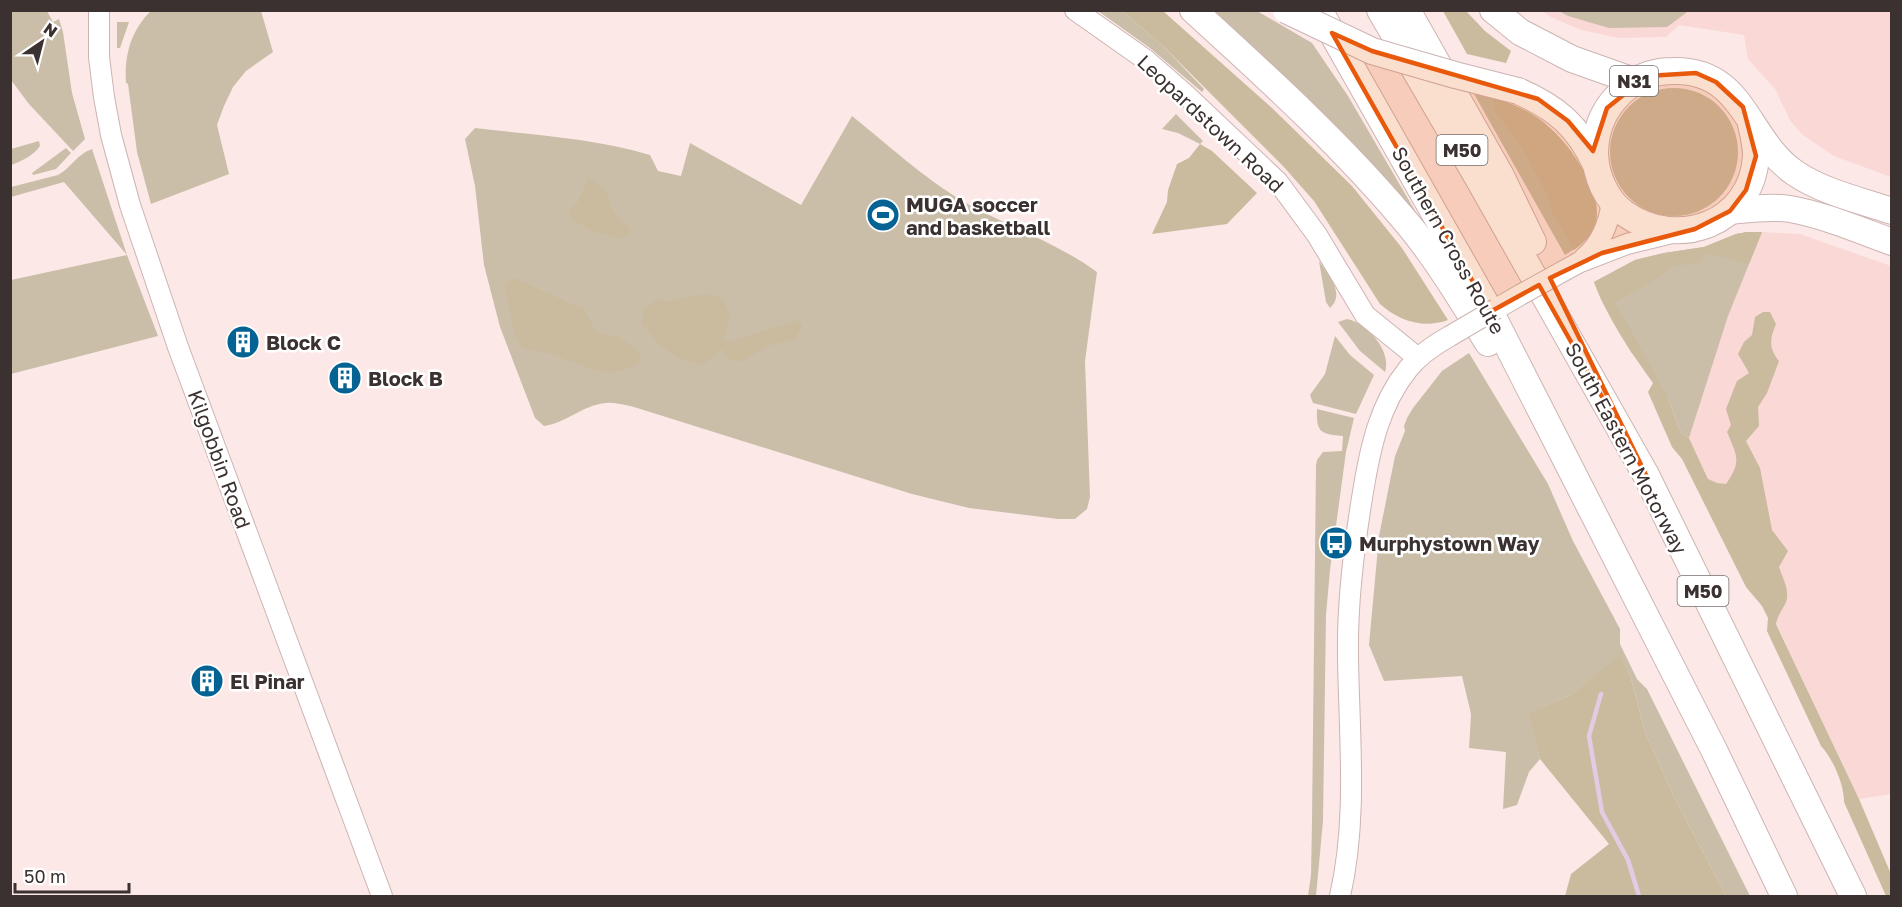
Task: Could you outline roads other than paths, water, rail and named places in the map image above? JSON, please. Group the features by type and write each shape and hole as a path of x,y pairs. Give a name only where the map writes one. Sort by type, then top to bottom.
{"highway":[{"path":"1193,10 1311,119 1413,231 1462,299 1524,402 1573,474"},
{"path":"1286,10 1372,51 1518,91 1538,99 1568,121 1586,142 1596,165"},
{"name":"Southern Cross Route","path":"1319,10 1485,301 1573,474"},
{"name":"South Eastern Motorway","path":"1380,10 1646,475 1853,897"},
{"path":"1407,10 1501,177 1646,475"},
{"path":"1493,10 1520,32 1572,59 1634,81"},
{"name":"N31","path":"1750,120 1755,148 1753,174 1746,190 1730,211 1708,225 1678,231 1652,228 1622,211 1612,201 1601,182 1596,165 1595,142 1599,125 1607,108 1618,94 1634,81 1664,71 1696,73 1716,82 1733,95 1750,120 1768,150 1793,172 1826,189 1892,212"},
{"name":"N31","path":"1730,211 1767,207 1790,209 1892,242"},
{"name":"M50","path":"1573,474 1714,750 1784,897"}],"street":[{"name":"Kilgobbin Road","path":"99,10 99,57 104,97 111,135 130,205 178,347 382,897"},
{"name":"Leopardstown Road","path":"1075,10 1146,60 1272,176 1317,235 1365,315 1418,358"},
{"path":"1578,263 1599,243 1606,230 1612,201"},
{"path":"1340,897 1347,865 1350,816 1348,628 1360,512 1377,425 1390,396 1418,358 1450,336 1578,263 1627,244 1678,231"}],"waterway":[{"path":"1601,694 1589,736 1602,812 1628,860 1639,896"}],"place":[{"name":"MUGA soccer and basketball","path":"883,215"},
{"name":"Block C","path":"243,342"},
{"name":"Block B","path":"345,378"},
{"name":"Murphystown Way","path":"1336,543"},
{"name":"El Pinar","path":"207,681"}]}
